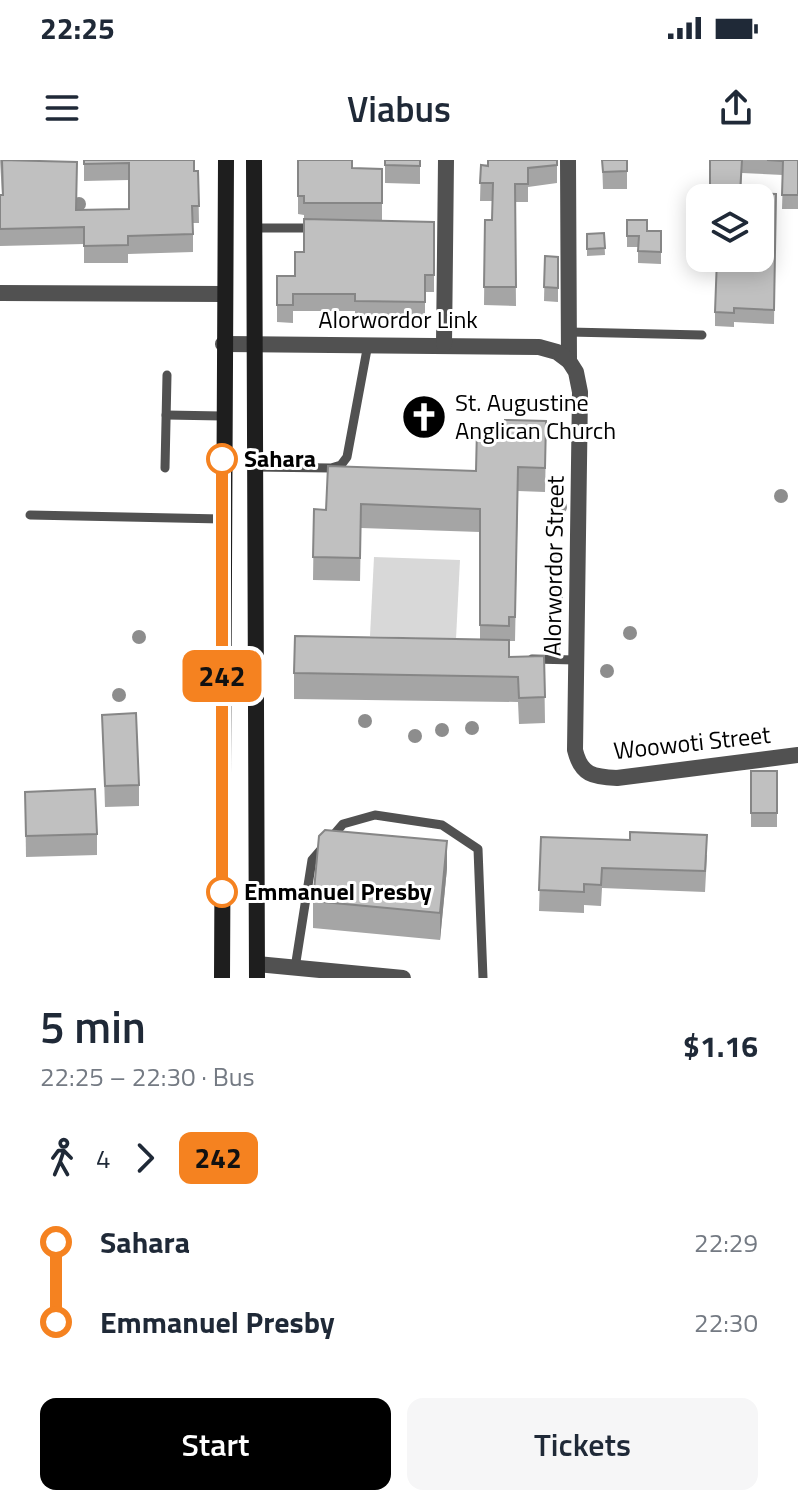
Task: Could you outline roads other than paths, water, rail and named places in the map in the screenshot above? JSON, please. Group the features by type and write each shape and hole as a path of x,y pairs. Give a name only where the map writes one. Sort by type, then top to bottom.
{"main road":[{"path":"222,978 222,416 226,160"},
{"path":"254,160 252,344 257,971"}],"street":[{"path":"444,344 437,229 446,160"},
{"name":"Alorwordor Street","path":"568,160 569,361 576,372 580,392 575,750 579,766 592,777"},
{"path":"0,293 224,294"},
{"name":"Alorwordor Link","path":"223,344 539,347 557,352 569,361"},
{"name":"Woowoti Street","path":"592,777 617,778 798,755"},
{"path":"257,971 295,968 403,978"}],"lane":[{"path":"254,228 317,228"},
{"path":"569,332 702,335"},
{"path":"253,467 341,465 347,457 368,344"},
{"path":"165,468 167,375"},
{"path":"166,415 222,416"},
{"path":"30,515 222,519"},
{"path":"519,658 576,660"},
{"path":"295,968 312,860 343,824 375,815 442,825 478,849 483,978"}],"place":[{"name":"St. Augustine Anglican Church","path":"424,417"},
{"name":"Sahara","path":"222,459"},
{"name":"Emmanuel Presby","path":"222,892"}]}
